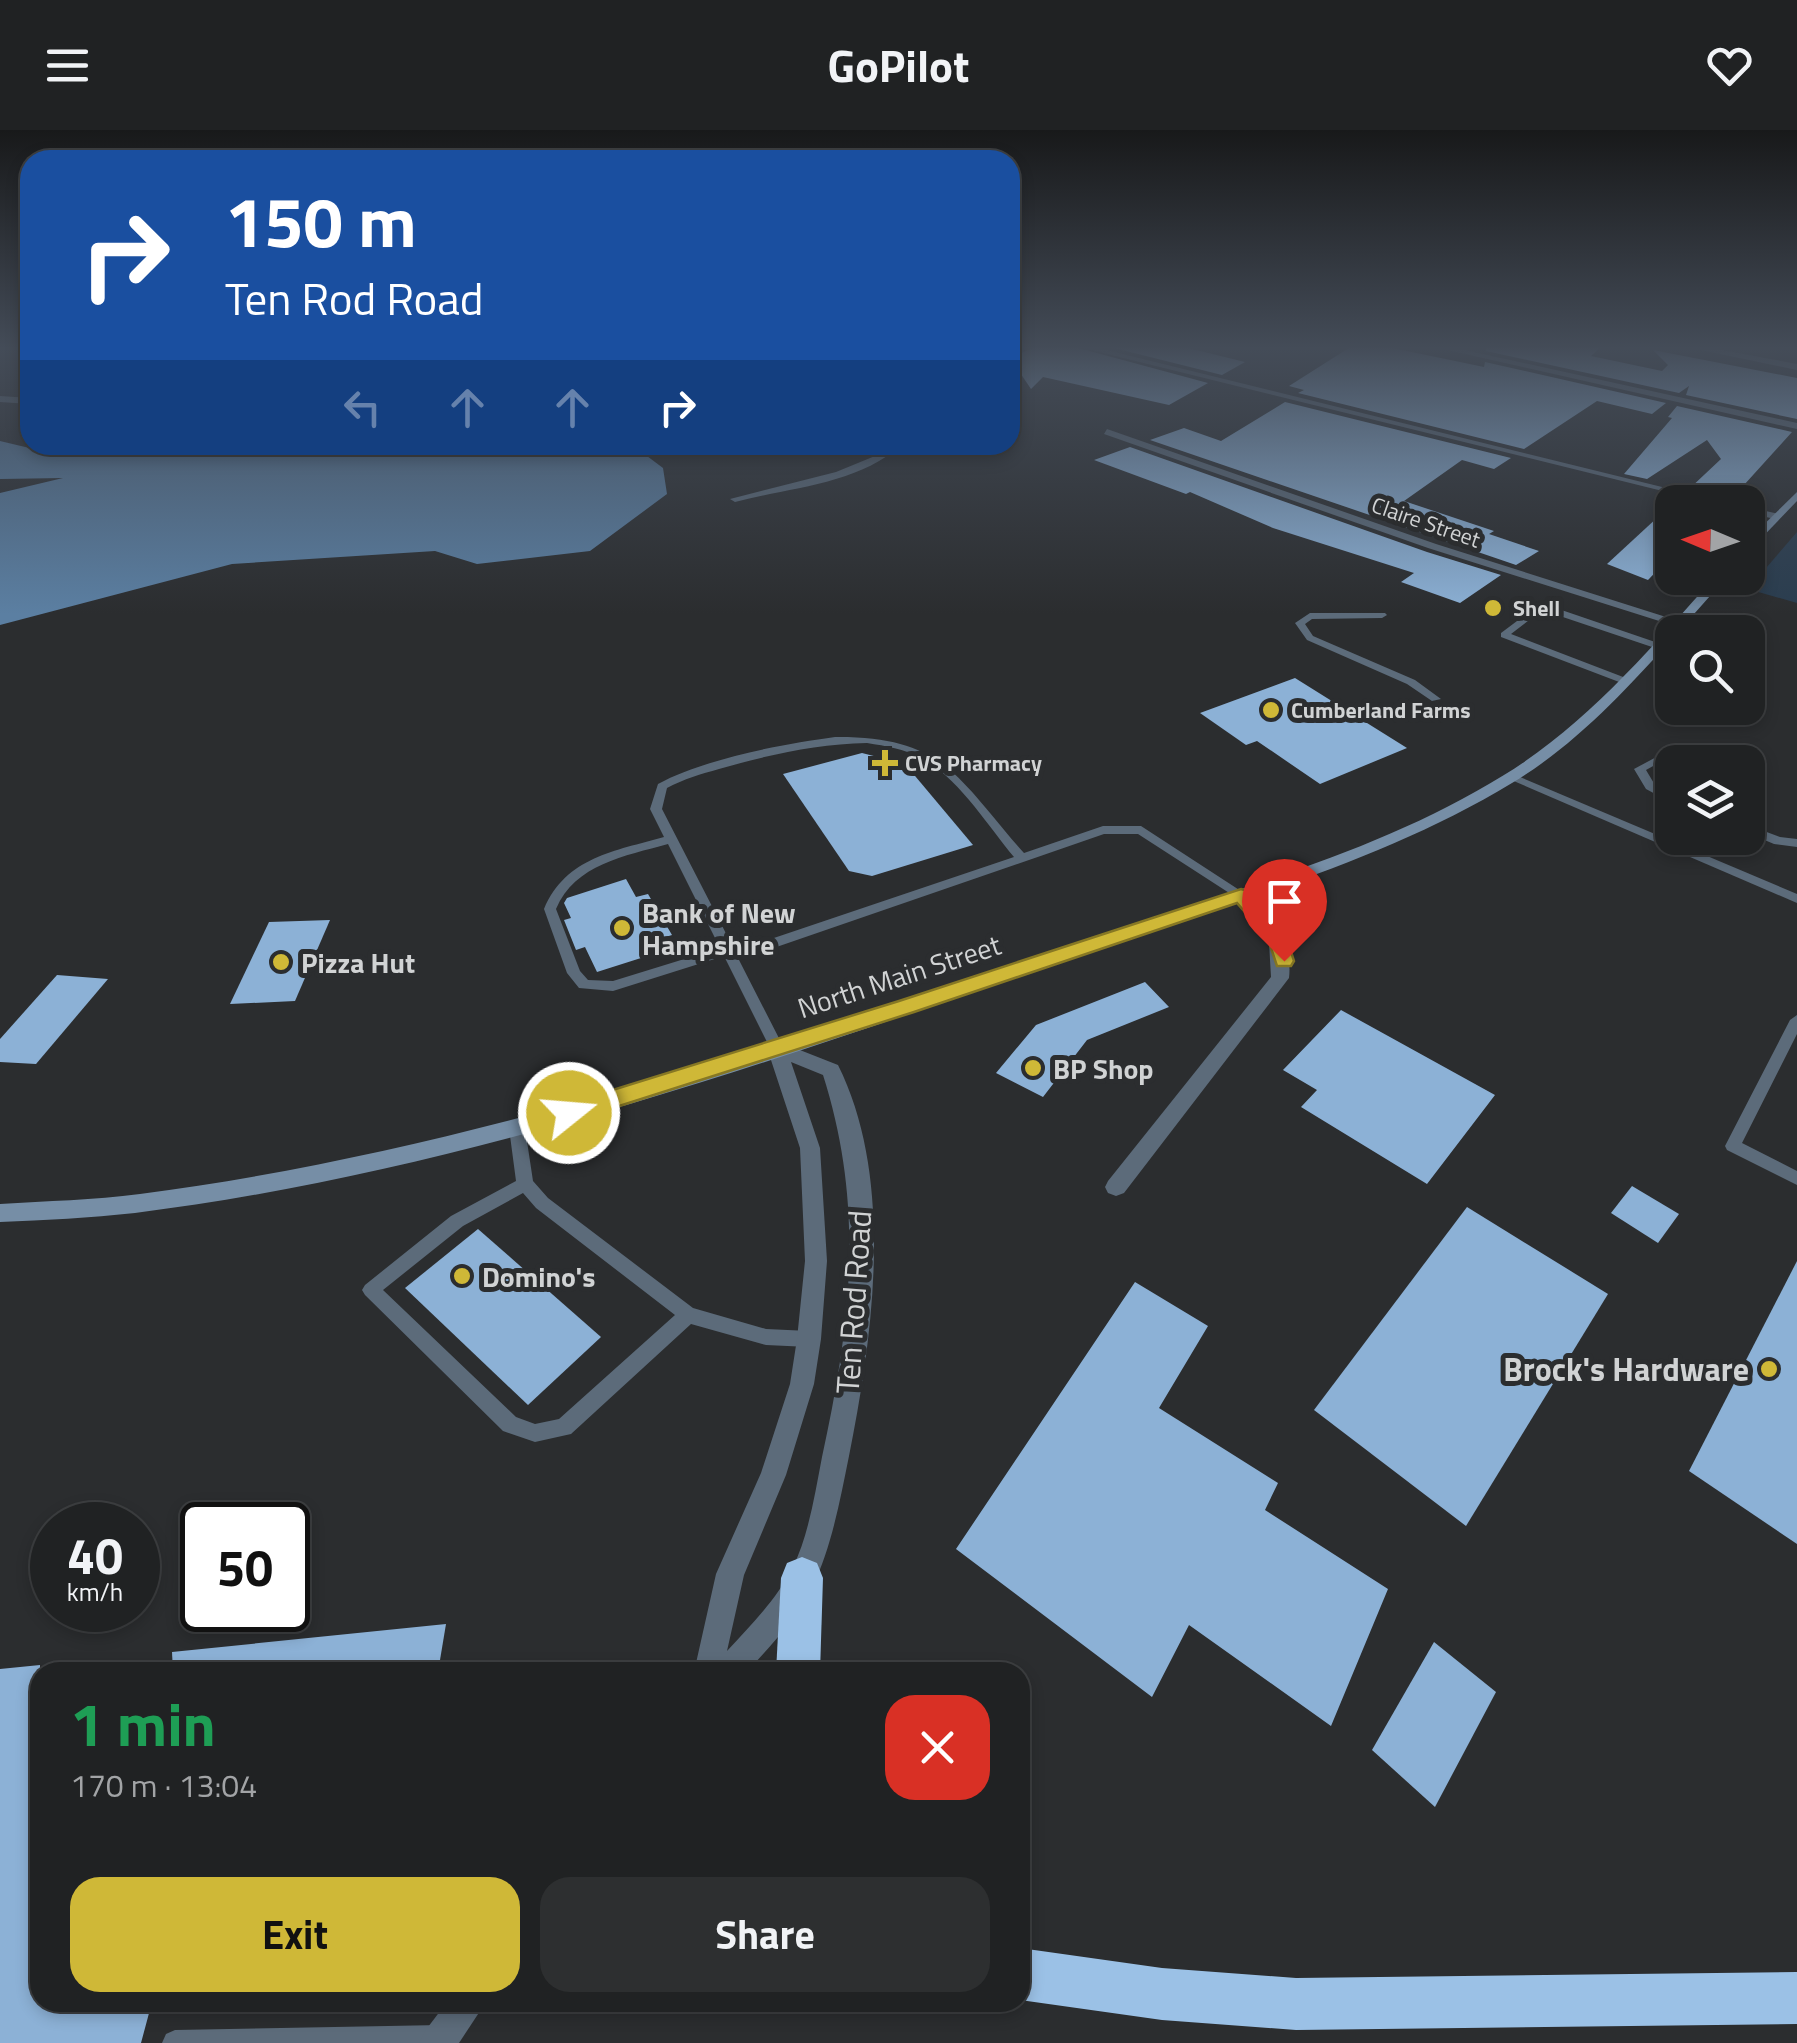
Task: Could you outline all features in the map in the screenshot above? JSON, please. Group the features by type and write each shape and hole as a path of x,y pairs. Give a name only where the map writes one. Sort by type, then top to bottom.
{"highway":[{"path":"797,1662 802,1578"},
{"path":"1030,1975 1162,1994 1296,2004 1797,1998"}],"main road":[{"path":"1765,527 1797,495"},
{"name":"North Main Street","path":"1686,615 1705,595"},
{"name":"North Main Street","path":"0,1212 142,1202 284,1180 517,1128 777,1048 1241,895 1390,840 1513,776 1572,733 1627,682 1655,649"}],"street":[{"name":"Claire Street","path":"1116,435 1432,546 1655,616"},
{"path":"1444,435 1655,487"},
{"path":"735,499 848,474 883,455"},
{"path":"1765,514 1775,516"},
{"path":"1116,1188 1280,978 1284,961 1278,938 1241,895"},
{"name":"Ten Rod Road","path":"710,1662 730,1574 774,1474 802,1384 810,1339 816,1262 810,1148 777,1048"},
{"name":"Ten Rod Road","path":"736,1662 802,1578 826,1505 858,1331 861,1192 852,1132 831,1070 777,1048"},
{"path":"439,2040 461,2012"}],"lane":[{"path":"1627,682 1504,635 1541,606 1655,645"},
{"path":"1382,616 1328,614 1310,616 1300,624 1310,638 1411,682 1436,699"},
{"path":"777,1048 656,809 656,797 662,786 677,778 783,748 859,741 928,757 1022,858"},
{"path":"1655,760 1640,769 1655,789"},
{"path":"1513,776 1797,899"},
{"path":"672,839 598,862 562,884 550,910 574,974 584,985 613,986 730,954 1103,830 1140,830 1241,895"},
{"path":"1765,836 1797,843"},
{"path":"1797,1020 1733,1146 1797,1178"},
{"path":"517,1128 525,1184 542,1202 688,1315 766,1337 810,1339"},
{"path":"525,1184 457,1222 371,1290 510,1424 535,1433 564,1427 688,1315"},
{"path":"174,2043 439,2040"}],"shaded area":[{"path":"1797,532 1797,603 1765,594 1765,569"}],"water":[{"path":"0,441 20,446 20,455 646,455 663,468 667,494 590,551 477,564 435,551 232,564 0,625 0,493 63,478 0,479"}],"building":[{"path":"1163,435 1205,435 1221,441 1230,435 1419,435 1511,458 1494,469 1462,460 1404,501 1494,531 1489,534 1539,551 1516,565 1150,440"},
{"path":"1469,435 1545,435 1524,449"},
{"path":"1657,435 1789,435 1744,485 1693,485 1721,459 1707,440 1647,479 1624,474"},
{"path":"1130,447 1501,575 1460,603 1401,582 1414,573 1273,528 1190,492 1186,494 1094,460"},
{"path":"1655,520 1655,573 1648,580 1607,564"},
{"path":"1295,678 1407,748 1320,784 1257,741 1246,745 1200,713"},
{"name":"CVS Pharmacy","path":"862,753 905,764 973,845 872,876 849,871 783,774"},
{"name":"Bank of New Hampshire","path":"626,879 636,897 648,894 672,935 656,940 663,951 597,972 585,947 576,950 564,920 571,918 564,903 567,898"},
{"name":"Pizza Hut","path":"330,920 295,1001 230,1004 269,922"},
{"path":"57,975 108,979 36,1064 0,1062 0,1039"},
{"path":"1145,982 1169,1007 1087,1040 1043,1097 996,1073 1036,1025"},
{"path":"1341,1010 1495,1095 1427,1184 1301,1107 1317,1090 1283,1070"},
{"path":"1632,1186 1679,1214 1658,1243 1611,1213"},
{"path":"1467,1207 1608,1294 1466,1526 1314,1410"},
{"path":"478,1229 601,1337 528,1405 405,1288"},
{"name":"Brock's Hardware","path":"1797,1261 1797,1544 1689,1471"},
{"path":"1135,1282 1208,1326 1159,1408 1278,1483 1265,1510 1388,1589 1331,1726 1189,1625 1152,1697 956,1549"},
{"path":"446,1624 440,1662 172,1662 172,1652"},
{"path":"1434,1642 1496,1692 1435,1807 1372,1750"},
{"path":"30,1666 30,2012 149,2012 141,2043 0,2043 0,1669"}],"place":[{"name":"Shell","path":"1493,608"},
{"name":"Cumberland Farms","path":"1271,710"},
{"name":"CVS Pharmacy","path":"885,763"},
{"name":"Bank of New Hampshire","path":"622,928"},
{"name":"Pizza Hut","path":"281,962"},
{"name":"BP Shop","path":"1033,1068"},
{"name":"Domino's","path":"462,1276"},
{"name":"Brock's Hardware","path":"1769,1369"}],"route":[{"path":"569,1113 906,1007 1241,895 1278,938 1284,961"}]}
